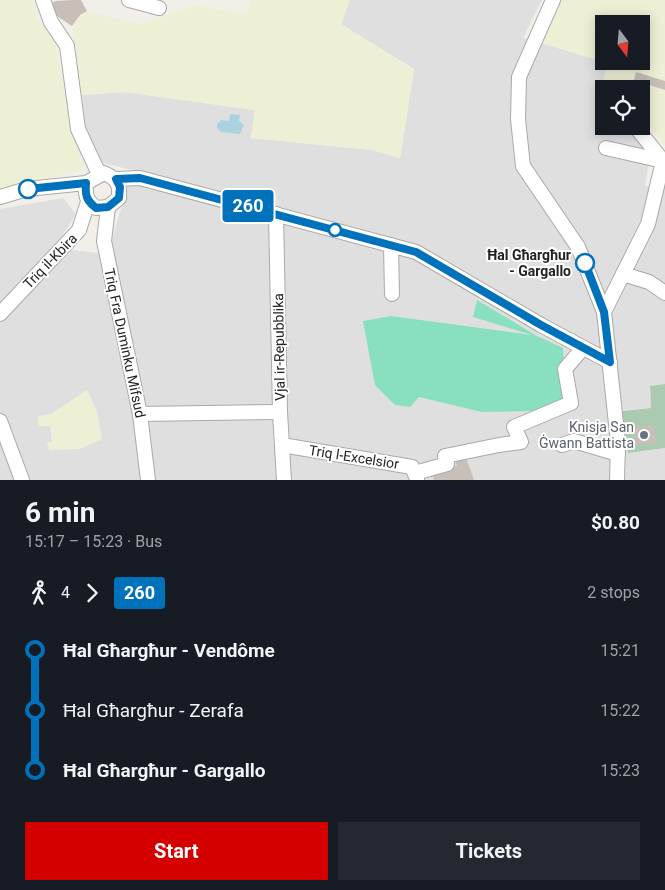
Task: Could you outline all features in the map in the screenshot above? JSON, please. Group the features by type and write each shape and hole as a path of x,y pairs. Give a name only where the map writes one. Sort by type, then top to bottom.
{"street":[{"path":"43,0 51,22 67,46 78,129 99,174"},
{"path":"129,0 159,8"},
{"path":"553,0 518,77 518,119 523,166 578,247 604,312 618,454 617,480"},
{"path":"642,135 663,161"},
{"path":"606,148 663,161"},
{"path":"604,312 648,224 663,161"},
{"path":"0,197 26,189 86,183 99,174 104,173 116,179 140,178 391,245 416,252 610,362"},
{"path":"86,183 85,193 88,202 96,208 108,207 119,198 120,187 116,179"},
{"name":"Triq il-Kbira","path":"0,314 80,230 88,202"},
{"name":"Triq Fra Duminku Mifsud","path":"108,207 104,241 140,414 148,480"},
{"name":"Vjal ir-Repubblika","path":"276,214 280,412 284,480"},
{"path":"391,245 392,294"},
{"path":"623,274 650,282 665,293"},
{"path":"416,476 447,464 445,456 521,442 514,427 571,403 565,369 583,348"},
{"path":"140,414 280,412"},
{"path":"0,421 22,480"},
{"path":"562,445 574,441 618,454"},
{"name":"Triq l-Excelsior","path":"282,445 412,467 416,476"}],"shaded area":[{"path":"350,0 542,0 523,38 595,59 595,70 606,70 603,80 595,80 595,135 634,135 650,156 645,186 665,186 665,384 650,386 651,408 622,410 628,453 665,448 665,480 0,480 0,209 63,198 76,214 54,248 108,254 132,170 103,163 85,125 82,95 125,92 255,110 251,138 372,150 400,158 414,69 340,24","holes":["391,316 481,412 419,397 363,321"]}],"green space":[{"path":"0,0 33,0 36,17 55,42 74,136 84,165 79,171 0,188"},
{"path":"251,0 350,0 341,24 414,69 400,158 372,150 251,138 255,110 125,92 82,95 72,26 80,15 87,11 139,24 194,5 246,14"},
{"path":"562,0 665,0 665,144 650,126 650,80 603,80 606,70 650,70 650,15 595,15 595,59 543,43"},
{"path":"477,300 537,336 563,348 567,403 538,411 481,412 419,397 410,407 395,405 375,385 363,321 391,316 532,335 473,317"},
{"path":"665,384 665,448 628,453 622,411 651,408 650,386"},
{"path":"87,390 97,411 102,439 80,449 49,450 47,442 52,442 50,426 39,426 38,416 51,414"}],"water":[{"path":"230,114 240,115 239,121 244,125 240,134 221,132 217,128 217,124 221,120 229,121"}],"building":[{"path":"81,0 87,11 80,15 72,26 57,16 49,5 55,1"},
{"path":"636,72 665,81 665,90 650,85 650,80 634,80"},
{"name":"Knisja San Ġwann Battista","path":"654,425 656,443 635,445 633,427"},
{"path":"465,455 474,480 434,480 432,473 457,466 454,457"}],"bus line":[{"name":"260","path":"28,189 86,183 85,193 88,202 96,208 108,207 119,198 120,187 116,179 140,178 416,252 541,325 610,362 604,312 585,263"}],"place":[{"name":"Ħal Għargħur - Gargallo","path":"585,263"},
{"name":"Knisja San Ġwann Battista","path":"644,435"}]}
